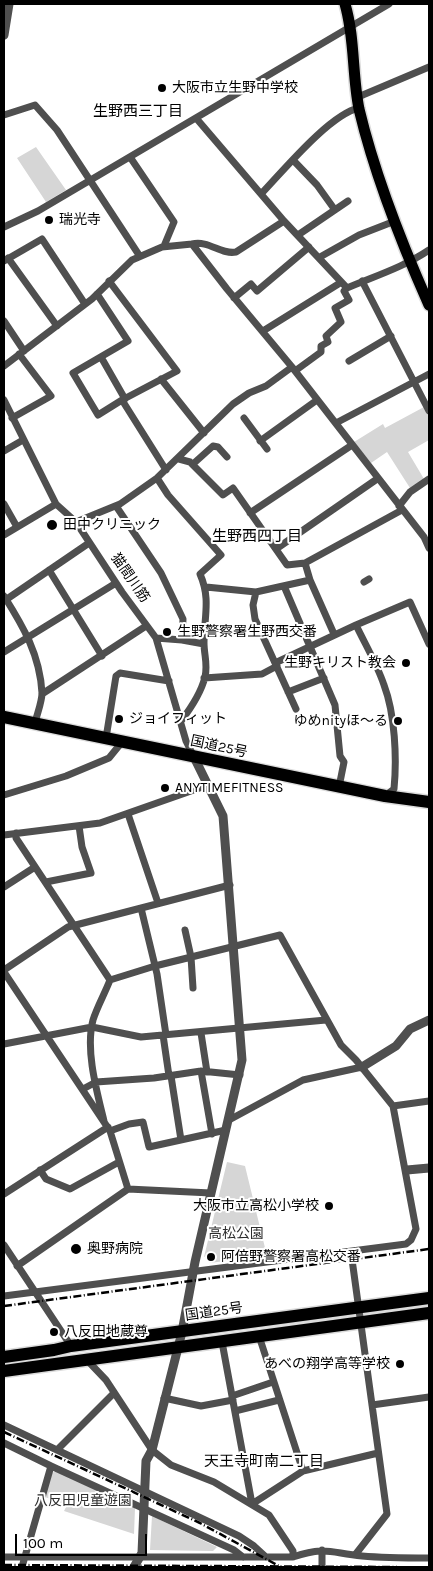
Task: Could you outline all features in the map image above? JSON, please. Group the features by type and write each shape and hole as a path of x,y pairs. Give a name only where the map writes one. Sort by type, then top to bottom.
{"highway":[{"name":"国道25号","path":"4,717 339,787 429,802"},
{"name":"国道25号","path":"4,1357 71,1346 429,1298"},
{"path":"4,1371 86,1358 429,1314"}],"main road":[{"path":"345,4 351,26 358,102 379,178 410,262 429,305"}],"street":[{"path":"4,35 9,4"},
{"path":"4,228 130,157 389,4"},
{"path":"261,194 329,124 350,110 358,102 428,70"},
{"path":"4,116 35,105 57,130 140,255"},
{"path":"196,118 284,221 320,258 340,283 347,288"},
{"path":"130,157 174,222 164,246"},
{"path":"293,160 335,210"},
{"path":"298,235 348,201"},
{"path":"320,258 365,232 395,220"},
{"path":"4,366 86,304 109,281 140,255 164,246 207,243 229,253 236,252 284,221"},
{"path":"57,326 6,259 42,239 86,304"},
{"path":"192,244 336,423 429,548"},
{"path":"234,298 251,284 257,291 309,247"},
{"path":"76,522 116,506 157,478 249,393 266,386 321,352 320,346 328,342 326,336 341,322 335,308 349,300 344,291 347,288 410,262 429,250"},
{"path":"97,294 128,341 74,373 98,415 161,378 177,371 109,281"},
{"path":"362,281 429,411"},
{"path":"262,331 340,283"},
{"path":"4,321 22,353 51,396 12,418"},
{"path":"349,362 391,336"},
{"path":"101,357 124,400 166,470"},
{"path":"336,423 429,374"},
{"path":"161,378 204,433"},
{"name":"猫間川筋","path":"4,400 56,504 76,522 116,583 156,638 186,741 194,757"},
{"path":"260,441 317,400"},
{"path":"245,424 267,449"},
{"path":"4,451 23,440"},
{"path":"250,513 352,445"},
{"path":"192,464 213,446 218,446 227,457"},
{"path":"179,459 192,464 223,495 234,488 287,565 305,563 401,508 410,492 429,480"},
{"path":"157,478 168,495 221,555 200,574 206,586 204,644 207,659 204,678 190,710 181,721"},
{"path":"276,549 378,479"},
{"path":"4,504 17,527"},
{"path":"4,535 56,504"},
{"path":"116,506 164,581 183,619 182,640"},
{"path":"35,723 42,694 34,652 29,637 5,599 89,543"},
{"path":"305,563 310,580 334,634"},
{"path":"49,570 102,656"},
{"path":"206,586 256,592 310,580"},
{"path":"4,652 116,583"},
{"path":"284,586 312,646 336,705 340,756 344,762 339,787"},
{"path":"256,592 253,604 255,619 296,709"},
{"path":"204,678 262,674 334,634 410,602 429,644"},
{"path":"356,625 384,685 391,719 396,765 395,786 385,796"},
{"path":"42,694 146,626"},
{"path":"156,638 204,644"},
{"path":"106,738 116,676 120,673 169,681"},
{"path":"288,692 324,678"},
{"path":"4,795 66,776 109,758 122,742"},
{"path":"134,1567 141,1558 146,1462 152,1450 182,1332 193,1272 242,1060 230,885 223,816 194,757"},
{"path":"4,834 79,826 128,814 208,785"},
{"path":"128,814 158,903"},
{"path":"46,882 91,873 82,846 79,826"},
{"path":"16,833 16,838 110,980"},
{"path":"4,887 35,867"},
{"path":"107,1126 4,971 68,927 230,885"},
{"path":"141,908 155,966 181,1140"},
{"path":"185,930 192,957 193,988"},
{"path":"4,1296 406,1244 411,1240 416,1229 407,1170 393,1106 341,1045 280,935 155,966 110,980"},
{"path":"110,980 92,1027 91,1042 94,1082 128,1189"},
{"path":"4,1044 92,1027 141,1037 201,1033 326,1020"},
{"path":"4,1194 107,1126 143,1122 149,1147 212,1134 303,1080 362,1068 396,1046 410,1029 429,1020"},
{"path":"201,1033 212,1134"},
{"path":"83,1089 94,1082 204,1072 218,1071 240,1075"},
{"path":"393,1106 429,1101"},
{"path":"40,1170 46,1179 70,1189 119,1162"},
{"path":"407,1170 429,1168"},
{"path":"17,1266 128,1189 211,1193"},
{"path":"4,1245 71,1346"},
{"path":"351,1252 387,1514 355,1555"},
{"path":"259,1336 303,1471"},
{"path":"222,1342 252,1504"},
{"path":"86,1358 114,1393 152,1450 171,1465 214,1482 269,1515 293,1551 293,1556"},
{"path":"164,1398 201,1406 232,1398 273,1382"},
{"path":"57,1450 114,1393"},
{"path":"372,1405 429,1397"},
{"path":"235,1412 279,1400"},
{"path":"4,1425 239,1536 266,1557"},
{"path":"18,1432 5,1445 234,1550 243,1558"},
{"path":"252,1504 303,1471 378,1453"},
{"path":"22,1567 51,1466"},
{"path":"322,1550 322,1567"},
{"path":"4,1557 243,1558 293,1556 322,1550 355,1555 429,1558"}],"green space":[{"path":"36,147 66,190 46,202 17,158"},
{"path":"424,407 429,417 429,440 408,452 424,479 410,488 387,452 371,463 354,442 383,424 385,428"},
{"name":"高松公園","path":"227,1162 245,1166 267,1256 209,1263 217,1257 213,1252 204,1257"},
{"name":"八反田児童遊園","path":"56,1471 135,1508 134,1534 64,1511 67,1505 45,1497 52,1473"},
{"path":"152,1516 217,1547 213,1551 150,1550"}],"railway":[{"path":"4,1306 429,1249"},
{"path":"4,1432 200,1523 279,1566"},
{"path":"4,1565 397,1567"}],"place":[{"name":"大阪市立生野中学校","path":"162,88"},
{"name":"瑞光寺","path":"49,220"},
{"name":"田中クリニック","path":"52,525"},
{"name":"生野警察署生野西交番","path":"167,632"},
{"name":"生野キリスト教会","path":"406,663"},
{"name":"ジョイフィット","path":"119,719"},
{"name":"ゆめnityほ〜る","path":"398,721"},
{"name":"ANYTIMEFITNESS","path":"165,788"},
{"name":"大阪市立高松小学校","path":"329,1206"},
{"name":"奥野病院","path":"76,1249"},
{"name":"阿倍野警察署高松交番","path":"211,1257"},
{"name":"八反田地蔵尊","path":"54,1332"},
{"name":"あべの翔学高等学校","path":"400,1364"}],"district":[{"name":"生野西三丁目","path":"138,112"},
{"name":"生野西四丁目","path":"257,537"},
{"name":"天王寺町南二丁目","path":"264,1462"}]}
